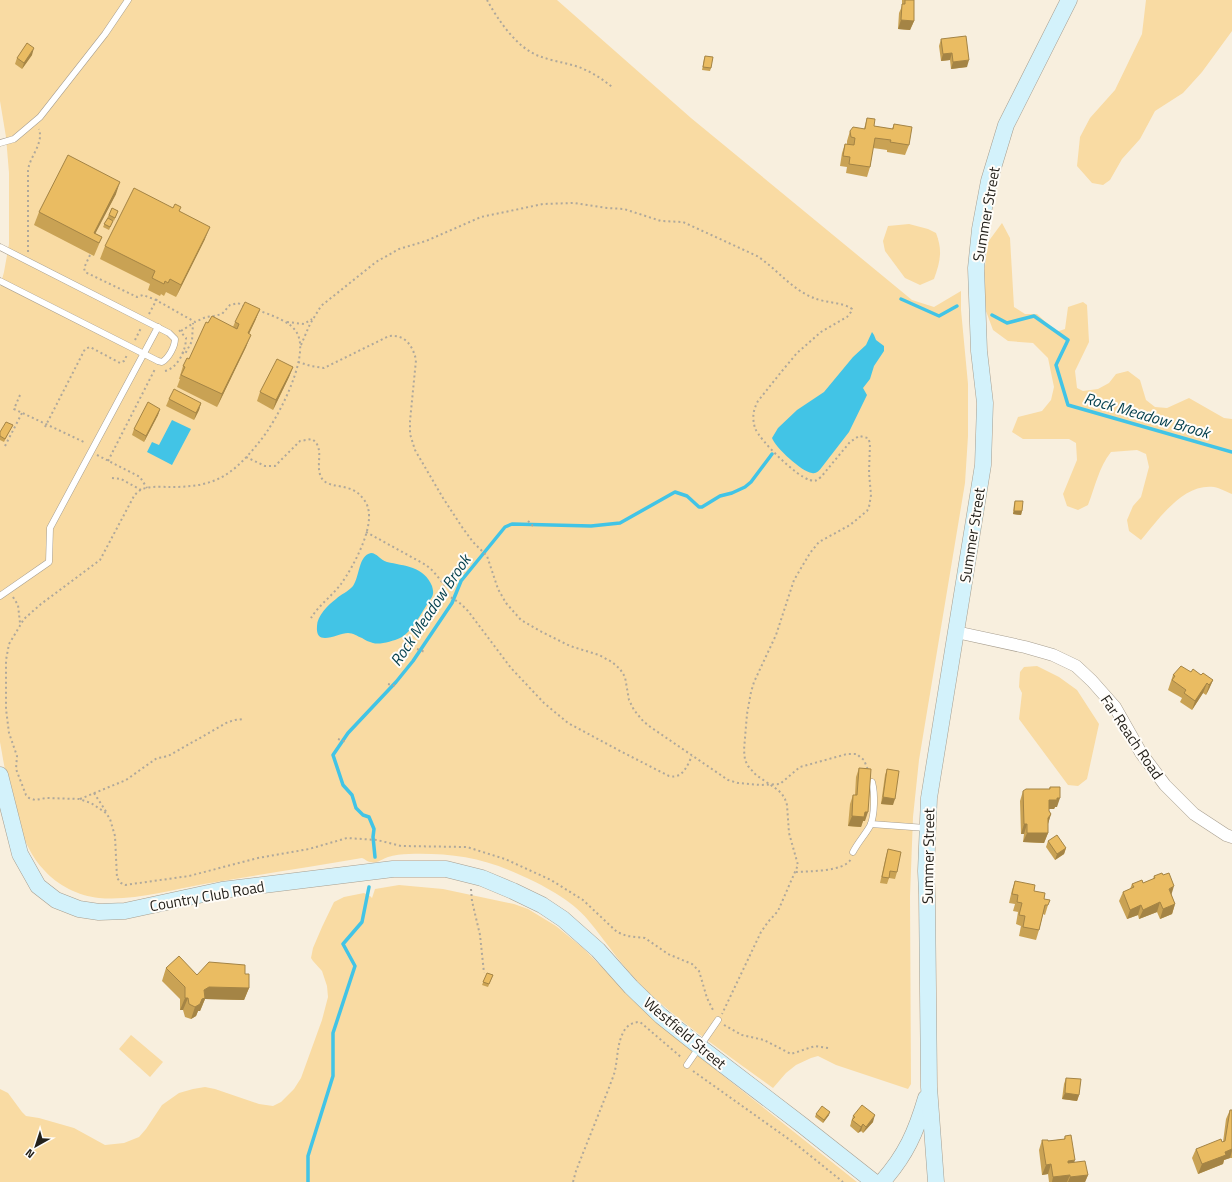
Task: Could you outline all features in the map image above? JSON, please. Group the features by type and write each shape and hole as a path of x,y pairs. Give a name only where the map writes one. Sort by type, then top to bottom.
{"main road":[{"name":"Summer Street","path":"924,1182 936,1175 929,1087 928,894 926,871 929,798 983,465 985,403 979,351 976,268 980,229 989,181 1006,126 1069,0"},
{"name":"Country Club Road","path":"0,775 20,854 38,886 56,900 79,909 98,912 125,911 222,890 393,869 446,870 498,885"},
{"name":"Westfield Street","path":"498,885 542,905 563,919 598,950 631,987 661,1016 874,1182"},
{"name":"Summer Street","path":"882,1182 899,1161 909,1145 919,1123 929,1087"}],"street":[{"name":"Far Reach Road","path":"956,632 1054,655 1076,666 1092,681 1115,708 1141,753 1165,785 1194,814 1226,835 1232,837"}],"lane":[{"path":"0,143 14,139 34,123 72,76 128,0"},
{"path":"0,247 169,333 174,337 175,343 167,358 162,362 158,361 0,281"},
{"path":"0,596 49,562 50,528 158,327"},
{"path":"853,852 871,824 874,788 872,782"},
{"path":"871,824 928,828"},
{"path":"687,1065 718,1020"}],"path":[{"path":"487,0 501,22 516,41 525,48 537,56 573,65 588,71 599,76 612,87"},
{"path":"28,261 28,165 38,144 40,135 39,128 34,123"},
{"path":"110,819 106,813 97,807 79,799 46,798 32,800 26,795 18,775 16,765 17,756 9,733 6,709 6,660 9,644 20,624 41,604 100,560 134,496 141,490 147,488 193,486 204,484 220,478 246,457 270,428 292,383 300,348 310,324 325,302 376,262 399,249 426,241 481,217 543,204 568,202 624,209 656,219 679,221 692,225 704,233 757,256 805,294 852,309 847,318 821,332 789,362 758,401 754,408 753,415 757,431 768,446 802,476 812,481 821,477 850,442 859,436 868,438 870,442 869,507 867,511 850,525 819,542 810,553 794,580 776,635 754,682 747,714 744,750 745,760 756,775 782,794 787,805 789,833 798,866 778,911 761,932 718,1020"},
{"path":"90,255 84,268 85,272 137,297 143,295 156,300 194,322"},
{"path":"46,426 86,349 90,347 120,363 124,361 158,297"},
{"path":"181,331 194,322 206,317 222,314 230,305 238,303 248,308"},
{"path":"252,308 291,326 298,335 300,348"},
{"path":"285,322 304,324 314,317"},
{"path":"182,352 185,354 192,341 194,322"},
{"path":"161,369 166,371 173,368 186,345 186,338 181,331 174,327"},
{"path":"298,362 324,368 389,336 399,336 406,340 414,350 416,360 410,421 410,434 414,450 462,527 473,542 486,554 502,596 517,616 534,628 560,641 612,662 620,669 625,677 631,704 638,715 649,726 728,780 738,783 770,785 782,783 800,767 847,754 857,754 864,760 872,782"},
{"path":"108,461 156,367"},
{"path":"20,395 14,409 93,450 108,461 140,477 147,488"},
{"path":"5,446 22,413"},
{"path":"246,457 265,466 274,466 300,441 312,439 316,442 320,450 320,472 323,480 329,484 353,490 359,494 368,509 369,521 354,563 340,585 319,606 310,618"},
{"path":"112,478 121,479 141,490"},
{"path":"528,521 535,528"},
{"path":"366,532 426,565 439,578 450,597 458,601 472,616 511,668 544,703 568,723 669,776 680,776 692,756"},
{"path":"9,590 18,605 20,624"},
{"path":"416,649 425,652"},
{"path":"388,684 397,686"},
{"path":"79,799 126,780 157,758 170,755 228,722 243,719"},
{"path":"338,739 347,742"},
{"path":"94,793 110,819 116,836 117,878 125,885 189,876 258,858 309,849 347,838 377,840 401,846 468,847 505,859 564,887 591,906 617,932 627,936 645,938 668,954 696,967 699,971 707,998 718,1020 725,1027 742,1035 764,1040 791,1054 814,1046 828,1048"},
{"path":"796,872 832,869 844,866 849,863 853,852"},
{"path":"471,876 472,901 480,934 484,973"},
{"path":"573,1182 613,1076 617,1051 622,1035 630,1024 634,1022 640,1022 680,1056 694,1072 797,1145 843,1182"}],"shaded area":[{"path":"0,0 557,0 691,118 912,300 934,307 961,291 961,310 968,384 968,436 965,483 919,760 913,817 910,896 911,1084 908,1089 836,1065 818,1056 796,1065 786,1073 773,1088 694,1030 648,992 624,966 588,920 565,899 527,878 504,868 477,860 438,854 395,855 375,862 369,862 362,858 152,894 112,899 91,897 76,892 62,885 44,870 34,858 26,843 14,810 0,742 0,287 9,244 9,173 6,137 0,101"},
{"path":"1146,0 1232,0 1232,31 1202,72 1183,93 1155,111 1140,139 1122,159 1110,180 1103,185 1092,183 1077,166 1080,137 1090,118 1115,90 1142,34"},
{"path":"1002,223 1010,238 1014,307 1025,314 1037,314 1056,332 1065,329 1068,307 1083,302 1087,305 1089,342 1075,371 1077,388 1083,391 1098,389 1109,383 1116,374 1128,371 1140,380 1146,400 1155,407 1167,408 1189,398 1224,418 1232,419 1232,494 1214,487 1203,487 1182,496 1164,513 1141,540 1129,531 1127,520 1133,506 1141,497 1149,467 1146,454 1137,450 1111,452 1100,471 1088,505 1078,510 1067,506 1063,494 1077,460 1076,443 1069,439 1023,439 1012,432 1018,417 1042,411 1051,400 1054,387 1048,358 1033,343 1008,341 993,330 983,303 983,283 988,242"},
{"path":"909,224 928,229 936,233 938,239 940,256 934,279 920,285 905,278 885,251 883,241 888,226"},
{"path":"1037,666 1059,677 1077,690 1099,724 1087,779 1078,786 1068,785 1019,719 1022,693 1019,687 1020,672 1024,667"},
{"path":"399,885 443,889 514,904 528,909 556,926 583,948 641,1007 667,1031 857,1182 0,1182 0,1089 8,1093 26,1116 39,1118 74,1128 105,1145 124,1143 139,1137 162,1105 179,1093 193,1089 205,1087 215,1089 259,1104 273,1106 281,1102 294,1089 301,1078 322,1020 328,997 327,986 322,971 311,958 313,948 334,902 344,897 364,893 372,898 375,889"},
{"path":"131,1035 163,1062 150,1077 119,1049"}],"water":[{"path":"872,332 876,340 884,346 884,351 874,366 870,379 863,388 867,395 849,432 819,471 815,473 808,472 789,458 778,447 772,438 778,428 797,410 824,392 853,357 866,345"},
{"path":"172,420 191,429 172,465 147,452 152,442 159,445"},
{"path":"371,553 387,562 407,566 424,574 432,586 432,597 418,620 405,635 400,638 383,643 376,643 369,642 348,633 323,638 317,633 317,622 319,618 330,604 353,586 361,562"}],"building":[{"path":"905,0 914,0 914,21 901,20 902,4 905,4"},
{"path":"966,36 969,60 953,62 952,53 943,54 941,39"},
{"path":"27,43 34,48 24,63 17,58"},
{"path":"705,56 713,57 711,68 703,67"},
{"path":"867,118 875,119 874,126 893,129 894,124 912,127 909,145 890,142 891,140 875,138 870,167 849,164 850,157 843,156 845,144 854,145 855,138 851,137 850,131 853,127 865,129"},
{"path":"68,155 120,182 94,233 102,237 99,243 39,212"},
{"path":"134,188 173,208 175,204 181,207 179,211 210,227 181,285 170,279 168,283 165,281 164,284 152,278 155,271 105,246"},
{"path":"112,208 118,211 115,218 109,215"},
{"path":"108,218 113,221 110,227 104,224"},
{"path":"245,302 260,309 248,333 251,335 222,394 181,375 185,367 183,366 187,358 189,359 206,322 208,323 212,316 237,329 239,324 235,322"},
{"path":"277,359 293,367 276,400 260,392"},
{"path":"174,389 201,403 196,413 169,399"},
{"path":"148,402 160,409 146,436 134,429"},
{"path":"6,422 13,425 5,439 0,436 0,432"},
{"path":"1015,501 1023,501 1022,511 1014,511"},
{"path":"1181,666 1191,672 1193,669 1201,675 1203,673 1213,680 1209,685 1207,683 1195,701 1184,693 1186,690 1172,680 1175,676 1173,675"},
{"path":"859,768 871,769 868,812 865,812 864,817 852,816 853,795 857,795"},
{"path":"887,769 899,771 895,799 883,797"},
{"path":"1050,787 1060,787 1060,798 1057,798 1057,800 1049,800 1049,811 1051,814 1048,818 1048,833 1027,833 1027,824 1024,824 1023,791 1026,789 1050,789"},
{"path":"1057,835 1066,848 1057,854 1048,841"},
{"path":"888,849 901,852 897,872 890,871 889,878 882,877"},
{"path":"1162,873 1163,875 1169,873 1174,886 1169,889 1175,904 1163,909 1160,902 1143,910 1141,905 1130,910 1123,892 1134,887 1132,884 1142,880 1143,883"},
{"path":"1015,881 1035,885 1034,891 1045,893 1044,899 1050,900 1048,905 1045,905 1039,930 1023,927 1025,916 1019,915 1022,903 1017,902 1018,895 1012,894"},
{"path":"179,956 197,975 209,962 245,965 245,974 249,974 249,988 209,987 204,990 205,998 202,999 200,1004 195,1007 189,1004 188,998 185,998 185,987 166,968"},
{"path":"487,973 493,975 489,984 483,982"},
{"path":"1066,1078 1081,1079 1079,1095 1065,1093"},
{"path":"862,1105 875,1115 866,1127 863,1124 861,1127 852,1120 855,1117 853,1116"},
{"path":"822,1106 830,1112 824,1120 816,1114"},
{"path":"1230,1110 1232,1110 1232,1149 1225,1152 1226,1155 1202,1164 1196,1149 1221,1139 1222,1142 1225,1141"},
{"path":"1071,1135 1075,1160 1068,1161 1068,1163 1085,1161 1088,1175 1053,1177 1051,1164 1046,1165 1042,1140 1048,1141 1065,1139 1065,1136"}],"waterway":[{"name":"Rock Meadow Brook","path":"901,299 939,316 957,306"},
{"name":"Rock Meadow Brook","path":"992,315 1007,323 1034,316 1068,340 1056,365 1068,405 1232,452"},
{"name":"Rock Meadow Brook","path":"375,857 373,837 374,829 369,817 363,815 356,808 352,795 343,785 333,755 348,733 396,682 413,661 452,603 461,581 505,527 512,524 591,526 620,523 675,492 687,496 699,507 702,507 720,496 732,493 745,487 751,482 772,454"},
{"name":"Rock Meadow Brook","path":"308,1182 308,1156 333,1076 333,1033 355,966 343,944 362,922 369,887"}]}
